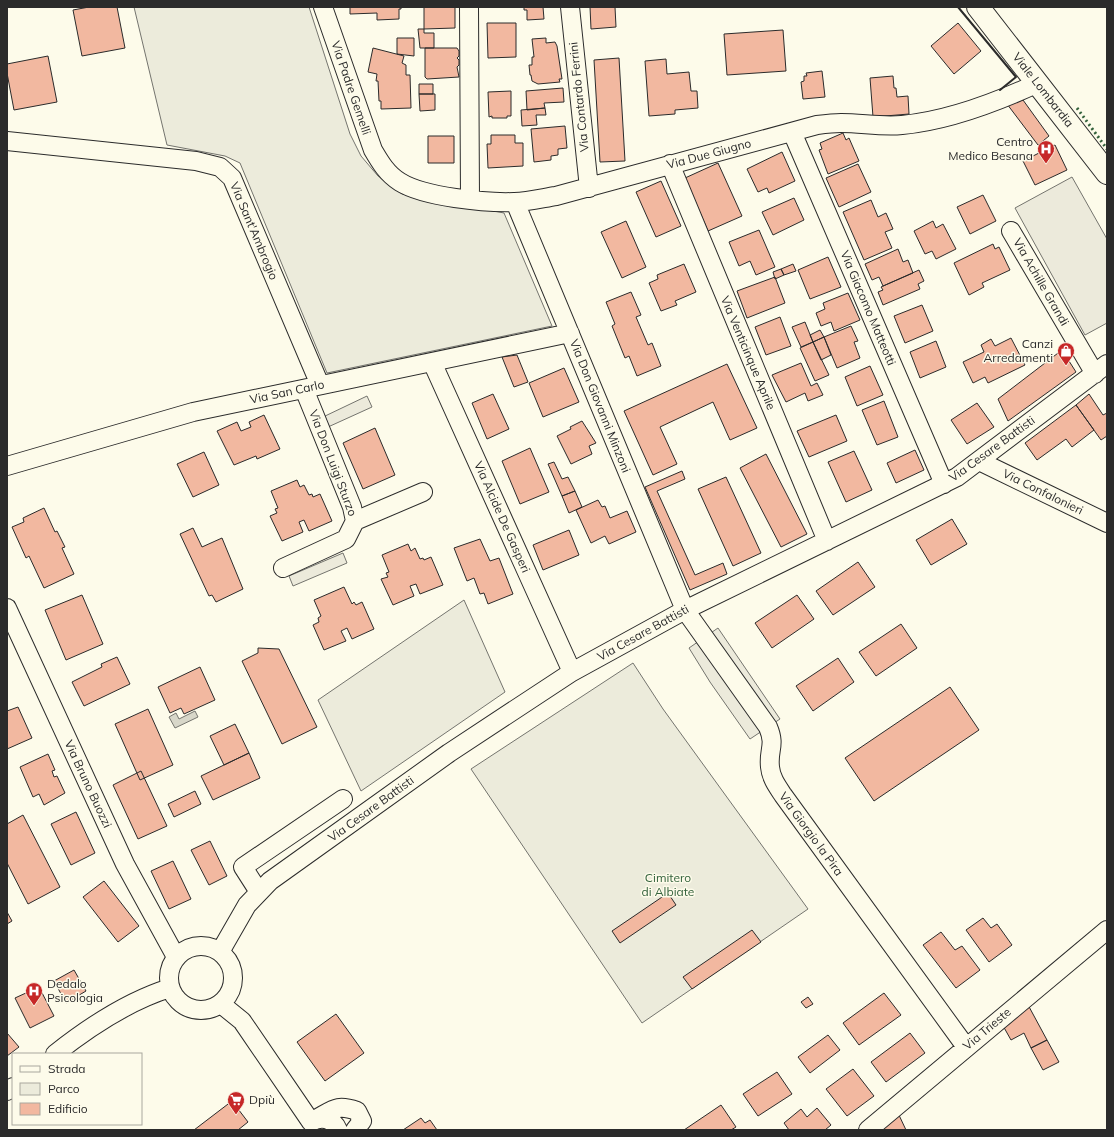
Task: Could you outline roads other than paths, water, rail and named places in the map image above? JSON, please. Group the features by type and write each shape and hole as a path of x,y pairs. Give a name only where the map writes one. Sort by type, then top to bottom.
{"main road":[{"name":"Viale Lombardia","path":"978,7 1107,173"}],"street":[{"name":"Via Padre Gemelli","path":"323,7 372,150 384,168"},
{"path":"469,7 470,200"},
{"name":"Via Contardo Ferrini","path":"570,7 588,188"},
{"name":"Via Due Giugno","path":"384,168 400,182 418,190 470,200 515,202 556,196 588,188 670,164 817,125 842,123 881,126 904,125 942,117 1002,99 1038,83"},
{"name":"Via Giacomo Matteotti","path":"792,132 944,484"},
{"name":"Via Sant'Ambrogio","path":"7,141 196,160 220,167 232,178 312,387"},
{"name":"Via Venticinque Aprile","path":"670,164 827,541"},
{"name":"Via Don Giovanni Minzoni","path":"515,202 685,610"},
{"name":"Via Achille Grandi","path":"1011,231 1103,366"},
{"name":"Via San Carlo","path":"7,466 193,412 570,333"},
{"name":"Via Alcide De Gasperi","path":"432,362 572,672"},
{"name":"Via Cesare Battisti","path":"220,952 247,905 270,881 449,753 572,672 685,610 957,477 1103,366"},
{"name":"Via Don Luigi Sturzo","path":"283,568 346,539 355,521 352,507 312,387"},
{"name":"Via Confalonieri","path":"979,461 1107,523"},
{"path":"355,521 423,492"},
{"name":"Via Bruno Buozzi","path":"7,608 125,864 176,957"},
{"name":"Via Giorgio la Pira","path":"685,610 768,726 773,739 770,766 771,772 773,779 783,795 966,1047"},
{"path":"260,892 244,867 343,799"},
{"name":"Via Trieste","path":"868,1130 1107,930"},
{"path":"196,946 210,947 220,952 231,964 233,976 232,986 228,996 221,1004 208,1010 192,1009 180,1003 170,988 168,977 170,967 176,957 186,949 196,946"},
{"path":"56,1053 81,1034 120,1011 148,996 170,988"},
{"path":"221,1004 242,1021 311,1124"},
{"path":"311,1124 331,1110 344,1106 357,1111 363,1127"},
{"path":"311,1124 328,1120 333,1123 338,1130"}],"place":[{"name":"Centro Medico Besana","path":"1046,164"},
{"name":"Canzi Arredamenti","path":"1066,366"},
{"name":"Dedalo Psicologia","path":"34,1006"},
{"name":"Dpiù","path":"236,1115"}],"park label":[{"name":"Cimitero di Albiate","path":"668,885"}]}
